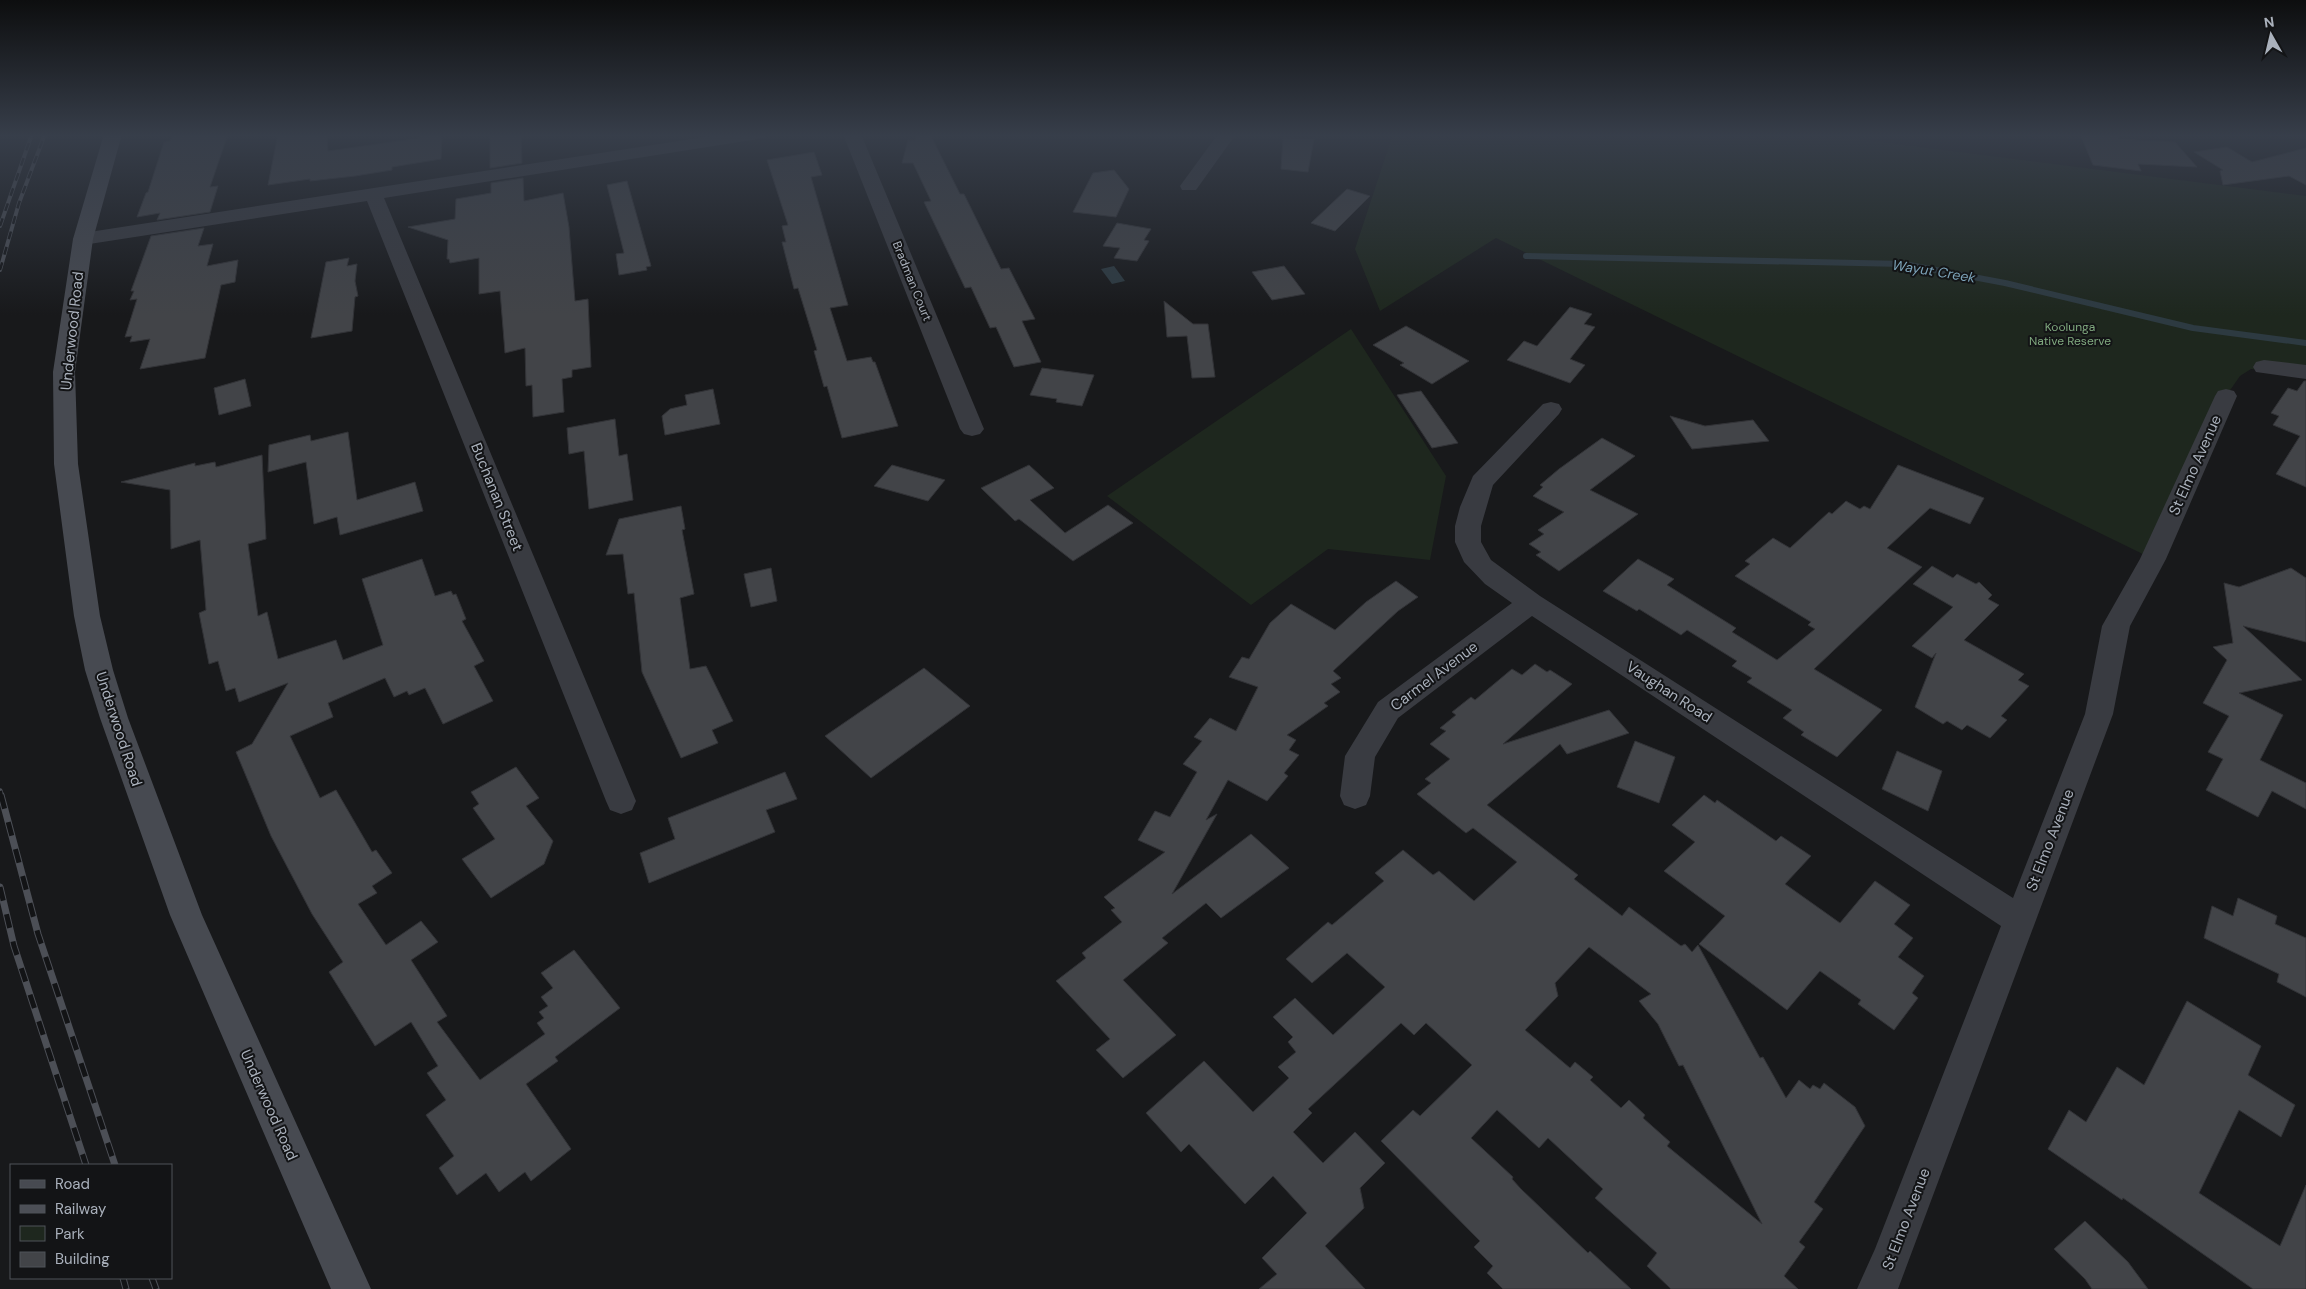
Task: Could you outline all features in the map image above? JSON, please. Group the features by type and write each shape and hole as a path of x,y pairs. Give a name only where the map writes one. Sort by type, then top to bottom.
{"main road":[{"name":"Underwood Road","path":"96,194 83,239 64,372 66,464 81,583 99,670 152,826 186,915 351,1289"}],"street":[{"path":"83,239 360,194"},
{"name":"Buchanan Street","path":"374,194 621,801"},
{"name":"Bradman Court","path":"876,194 972,429"},
{"path":"2264,368 2306,372"},
{"name":"St Elmo Avenue","path":"1877,1289 1891,1259 2099,714 2116,626 2153,559 2226,396"},
{"name":"Vaughan Road","path":"1551,409 1482,482 1477,494 1466,540 1478,565 1490,576 1531,603 2019,920"},
{"name":"Carmel Avenue","path":"1355,796 1360,756 1388,710 1531,603"}],"green space":[{"name":"Koolunga Native Reserve","path":"1373,194 2291,194 2306,196 2306,372 2251,369 2240,376 2226,396 2153,559 1496,238 1380,311 1355,249"},
{"path":"1351,329 1446,476 1430,560 1328,549 1251,605 1107,496"}],"shaded area":[{"path":"1114,266 1125,281 1112,284 1101,269"}],"building":[{"path":"146,194 215,194 210,212 157,220 160,213 137,217"},
{"path":"484,194 524,194 524,201 563,194 569,227 575,301 588,299 591,367 572,370 572,377 562,379 564,412 533,417 532,385 526,386 525,348 505,353 500,291 479,294 479,258 450,263 449,259 447,259 448,240 408,227 455,219 456,199"},
{"path":"609,194 631,194 651,266 646,267 647,270 619,275 616,254 624,253"},
{"path":"778,194 816,194 848,305 830,308 847,361 871,357 873,362 875,362 898,426 842,438 827,386 824,387 814,351 817,350 798,288 794,289 782,242 786,242 782,226 788,225"},
{"path":"928,194 964,194 1001,269 1009,268 1035,319 1022,321 1041,362 1014,367 996,327 990,328 971,287 965,288 924,202 931,201"},
{"path":"1082,194 1127,194 1116,217 1073,212"},
{"path":"1342,194 1370,196 1335,231 1311,223"},
{"path":"1117,223 1151,229 1144,240 1149,241 1137,261 1114,258 1120,248 1103,246"},
{"path":"204,228 198,246 213,244 207,266 238,260 235,282 221,285 205,358 140,369 150,339 130,342 132,336 125,337 137,299 130,300 134,291 131,291 151,236"},
{"path":"349,258 347,266 357,264 355,281 358,296 355,297 352,331 311,338 326,262"},
{"path":"1284,266 1305,294 1272,300 1252,272"},
{"path":"1164,301 1193,324 1208,324 1215,377 1192,378 1187,336 1167,337"},
{"path":"1570,307 1592,314 1584,324 1595,327 1570,359 1585,365 1570,383 1507,360 1524,341 1537,346"},
{"path":"1406,326 1469,361 1432,384 1400,365 1404,363 1373,345"},
{"path":"1042,368 1094,375 1082,406 1056,402 1057,399 1030,395"},
{"path":"245,379 251,406 219,415 214,388"},
{"path":"2306,381 2306,487 2276,474 2300,436 2273,425 2279,416 2271,413 2288,388 2297,391"},
{"path":"713,389 720,424 665,435 662,416 670,409 687,405 685,395"},
{"path":"1421,391 1458,443 1432,448 1397,395"},
{"path":"1670,416 1705,426 1753,420 1769,441 1692,449"},
{"path":"615,419 619,456 627,454 633,500 589,509 584,451 569,454 567,428"},
{"path":"348,432 357,500 415,482 423,511 340,535 337,517 314,524 306,462 268,472 269,445 310,435 311,441"},
{"path":"1602,438 1635,456 1590,490 1638,514 1559,571 1536,555 1541,552 1529,544 1544,534 1538,530 1564,512 1533,496 1543,487 1540,485 1559,469"},
{"path":"262,455 266,539 248,544 258,616 267,612 278,659 336,640 343,660 383,645 362,579 422,559 435,596 451,591 453,595 456,594 466,619 462,621 484,661 474,666 493,701 443,724 425,688 409,695 407,691 394,697 385,678 328,703 333,717 290,736 320,798 336,790 372,852 376,850 392,873 372,886 377,893 358,904 386,945 421,921 438,942 411,960 447,1016 437,1022 480,1080 545,1034 537,1023 544,1018 539,1012 548,1006 541,997 553,988 541,973 574,950 620,1008 555,1057 558,1061 526,1084 571,1149 531,1181 525,1172 499,1192 486,1173 457,1195 439,1168 454,1156 426,1115 446,1100 427,1073 438,1066 411,1022 375,1046 329,972 343,962 312,914 271,836 236,752 252,744 288,683 239,702 235,688 226,691 218,661 209,664 199,613 206,610 200,540 171,549 170,490 121,482 195,463 195,466 215,462 216,467"},
{"path":"892,465 945,480 928,501 874,486"},
{"path":"1029,465 1054,488 1030,500 1065,533 1108,505 1133,523 1073,561 1019,519 1015,521 981,488"},
{"path":"1898,465 1984,498 1970,524 1930,508 1887,548 1922,567 1814,669 1882,710 1837,757 1801,735 1804,732 1783,718 1792,710 1747,682 1752,678 1732,666 1737,661 1687,630 1681,635 1639,609 1637,611 1603,591 1638,559 1674,579 1667,585 1736,628 1732,632 1777,660 1815,629 1808,625 1811,622 1735,576 1750,564 1745,561 1773,538 1790,548 1829,512 1832,514 1846,501 1860,509 1864,506 1870,509"},
{"path":"681,506 685,529 682,530 694,594 680,598 690,669 706,666 733,721 712,730 718,743 681,758 642,672 634,593 628,594 623,554 606,555 619,519"},
{"path":"1932,566 1953,578 1957,574 1976,584 1979,582 1992,595 1988,599 1999,605 1964,640 2024,674 2018,680 2029,686 2001,716 2007,720 1990,738 1967,725 1962,730 1947,721 1943,724 1915,707 1936,653 1932,658 1912,646 1953,607 1913,584"},
{"path":"771,568 777,601 751,607 744,574"},
{"path":"2291,568 2306,578 2306,642 2243,626 2302,680 2239,693 2283,715 2260,760 2306,783 2306,809 2272,791 2258,817 2206,790 2223,759 2208,752 2229,716 2203,703 2227,660 2213,647 2233,643 2224,583 2239,587"},
{"path":"1396,581 1418,597 1398,611 1333,671 1341,678 1331,684 1340,692 1324,703 1328,706 1287,735 1296,740 1289,750 1299,755 1284,773 1288,776 1267,801 1228,780 1206,820 1217,814 1172,894 1251,834 1289,868 1221,918 1206,903 1162,938 1168,943 1123,980 1176,1035 1123,1078 1096,1050 1110,1039 1056,981 1086,958 1082,953 1122,922 1111,910 1115,908 1104,897 1165,852 1138,840 1155,811 1170,817 1197,772 1183,764 1202,741 1194,737 1210,718 1236,731 1258,687 1229,677 1242,657 1249,659 1270,623 1291,604 1335,630 1366,602"},
{"path":"1535,664 1547,672 1550,670 1572,684 1503,744 1609,710 1629,733 1567,754 1560,744 1487,805 1578,875 1574,879 1622,916 1629,907 1681,946 1685,944 1692,952 1698,945 1760,1058 1763,1057 1786,1098 1799,1080 1810,1089 1813,1085 1820,1089 1824,1083 1855,1107 1865,1126 1814,1202 1823,1209 1799,1242 1805,1247 1784,1276 1798,1289 1671,1289 1647,1266 1657,1253 1595,1198 1603,1189 1548,1138 1539,1148 1497,1110 1471,1138 1513,1177 1512,1179 1521,1189 1588,1253 1590,1251 1631,1289 1503,1289 1487,1273 1493,1266 1474,1247 1480,1241 1381,1141 1413,1110 1420,1116 1472,1065 1426,1023 1414,1035 1401,1023 1308,1109 1312,1113 1293,1132 1323,1163 1355,1132 1385,1163 1360,1188 1364,1208 1325,1246 1365,1289 1259,1289 1277,1274 1262,1258 1307,1213 1273,1176 1245,1204 1189,1144 1181,1152 1146,1113 1204,1061 1253,1112 1289,1078 1278,1067 1296,1052 1288,1042 1293,1037 1273,1017 1295,998 1333,1035 1385,987 1347,953 1312,983 1286,959 1328,922 1332,925 1384,881 1375,873 1403,850 1433,875 1439,871 1474,901 1517,862 1473,828 1466,833 1417,794 1431,783 1425,779 1450,759 1430,744 1446,731 1440,728 1456,715 1452,712 1471,697 1475,700 1512,669 1522,675","holes":["1589,947 1651,994 1639,1001 1658,1024 1679,1066 1683,1065 1762,1224 1667,1146 1670,1142 1643,1118 1645,1115 1629,1100 1621,1108 1590,1080 1593,1077 1575,1062 1570,1068 1525,1030 1558,996 1555,983"]},
{"path":"924,668 970,706 871,778 825,736"},
{"path":"1635,741 1675,757 1659,803 1617,787"},
{"path":"1897,751 1942,771 1928,811 1882,789"},
{"path":"516,767 539,798 526,806 553,841 544,864 491,898 462,859 495,839 473,808 479,804 471,792"},
{"path":"785,772 797,799 766,810 775,832 649,883 640,853 675,839 668,818"},
{"path":"1704,795 1715,803 1717,800 1776,841 1781,836 1811,856 1785,884 1840,923 1875,881 1910,905 1894,924 1913,938 1898,957 1924,976 1912,993 1918,998 1894,1030 1858,1004 1861,1000 1820,971 1787,1010 1699,944 1725,916 1664,871 1695,842 1672,825"},
{"path":"2238,898 2277,916 2275,924 2306,938 2306,997 2277,982 2279,974 2204,938 2212,906 2233,916"},
{"path":"2187,1001 2261,1046 2248,1075 2295,1105 2281,1137 2239,1110 2199,1193 2280,1246 2306,1185 2306,1289 2253,1289 2123,1198 2122,1200 2048,1149 2069,1110 2086,1122 2117,1067 2144,1085"},
{"path":"2085,1221 2128,1262 2148,1289 2092,1289 2085,1279 2054,1249"}],"waterway":[{"name":"Wayut Creek","path":"1526,256 1904,264 2005,283 2193,328 2306,343"}],"railway":[{"path":"0,226 11,194"},
{"path":"0,270 22,194"},
{"path":"0,791 1,796"},
{"path":"1,795 38,934 115,1164"},
{"path":"0,887 14,946 86,1164"},
{"path":"123,1279 126,1289"},
{"path":"152,1279 156,1289"}]}
